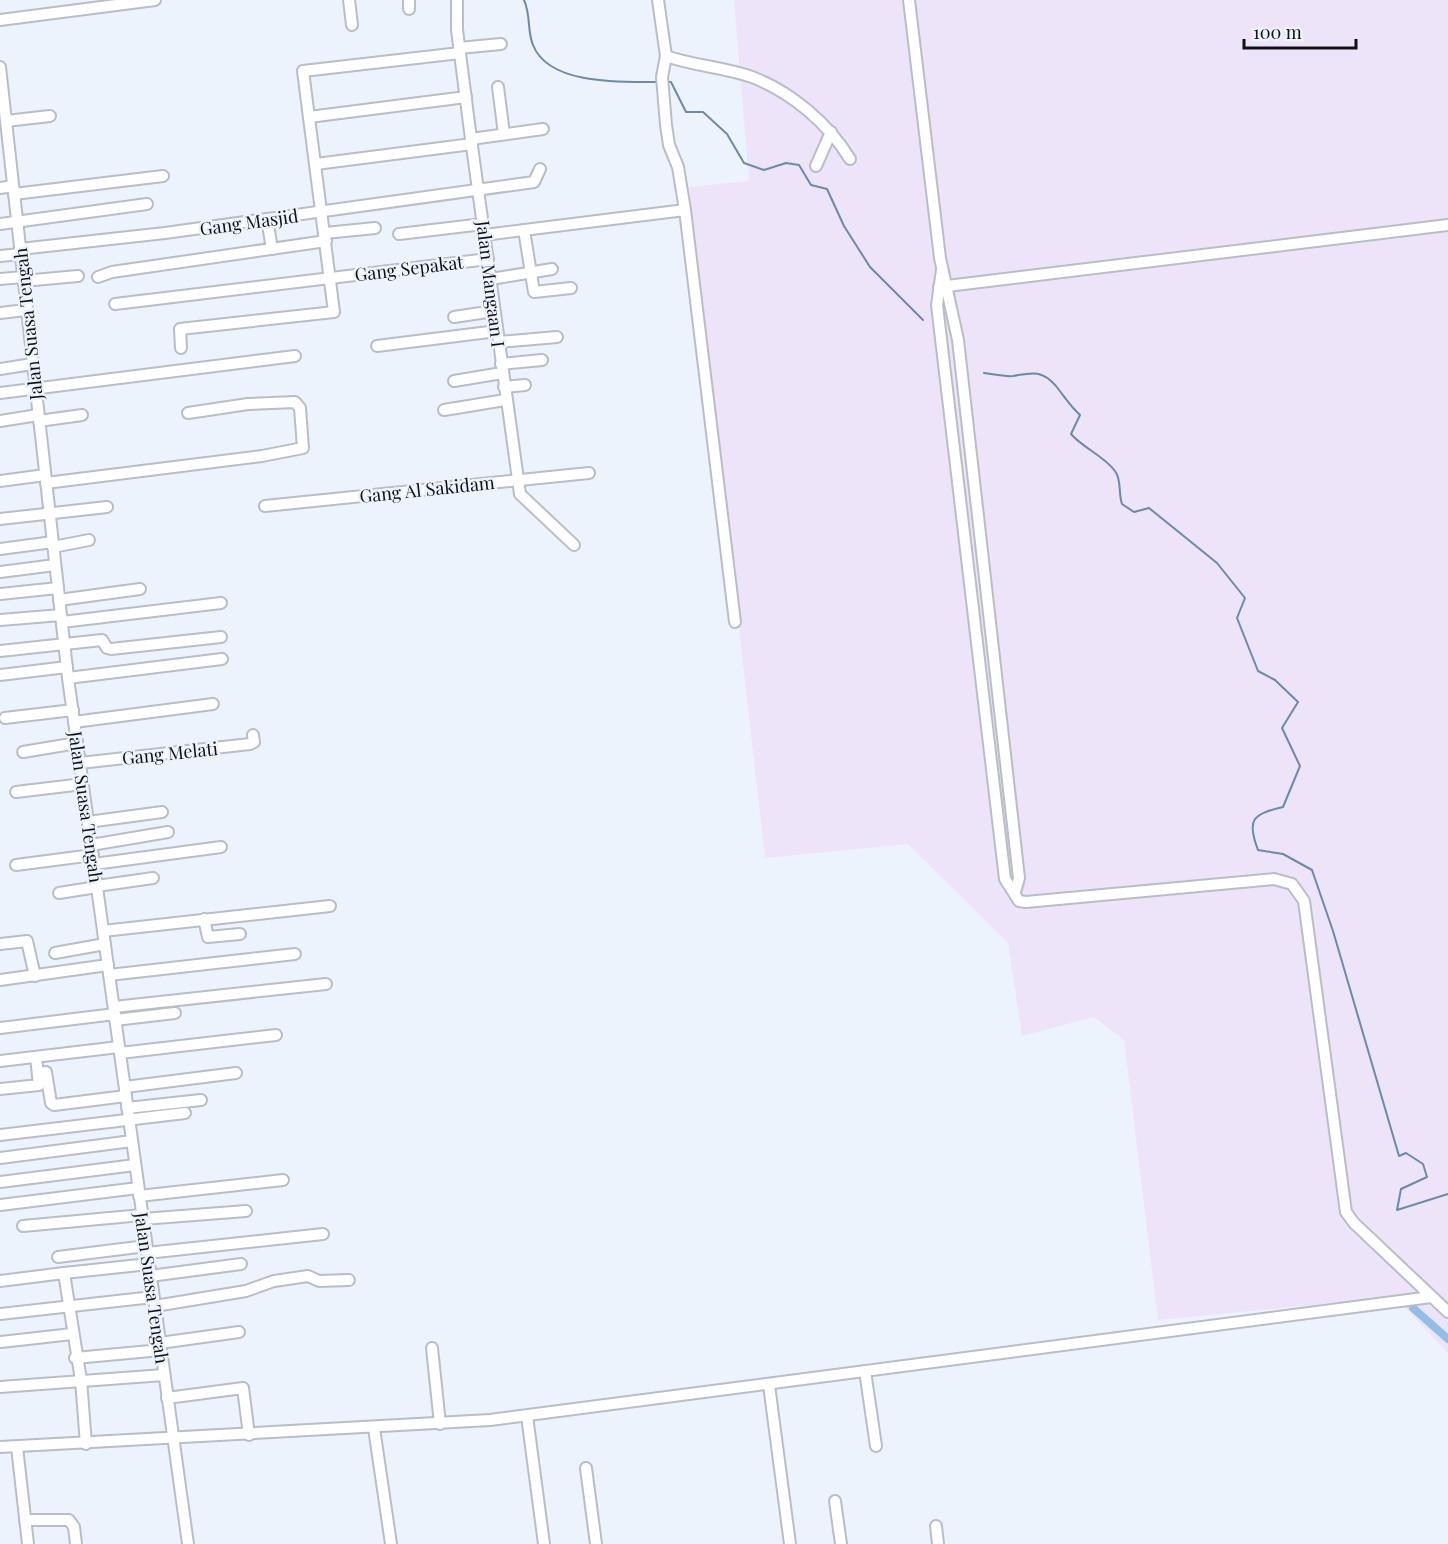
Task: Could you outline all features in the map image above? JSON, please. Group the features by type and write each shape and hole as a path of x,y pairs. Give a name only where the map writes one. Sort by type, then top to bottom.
{"street":[{"path":"0,21 155,0"},
{"path":"349,0 352,25"},
{"name":"Jalan Mangaan I","path":"457,0 460,50 471,142 516,479 521,496 574,545"},
{"path":"658,0 666,56 662,81 669,145 678,167 685,210 735,622"},
{"path":"909,0 942,270 942,287 937,305 1005,879 1019,901 1026,902 1274,879 1292,884 1304,902 1346,1212 1354,1223 1448,1312"},
{"path":"181,348 180,329 334,312 303,71 501,44"},
{"path":"666,56 688,64 750,76 785,94 831,132 850,159"},
{"name":"Jalan Suasa Tengah","path":"0,74 6,121 5,165 13,190 17,222 74,722 189,1544"},
{"path":"498,87 504,134"},
{"path":"309,117 466,97"},
{"path":"6,121 50,116"},
{"path":"316,164 471,142 504,134 543,129"},
{"path":"816,166 831,132"},
{"name":"Gang Masjid","path":"0,256 20,251 534,182 540,170"},
{"path":"0,188 13,190 164,176"},
{"path":"0,224 147,204"},
{"path":"399,234 524,230 685,210"},
{"path":"267,219 272,249"},
{"path":"942,287 1448,225"},
{"path":"98,277 112,272 272,249 375,228"},
{"path":"524,230 535,293 571,288"},
{"name":"Gang Sepakat","path":"115,304 488,259"},
{"path":"491,279 552,269"},
{"path":"0,279 78,276"},
{"path":"942,287 958,340 1019,878 1015,892"},
{"path":"0,313 26,310"},
{"path":"454,317 494,310"},
{"path":"376,346 498,337 557,337"},
{"path":"0,393 295,356"},
{"path":"454,381 542,360"},
{"path":"0,369 32,364"},
{"path":"504,387 525,385"},
{"path":"444,410 505,400"},
{"path":"0,481 45,479 262,456 303,448 300,408 295,402 248,404 188,413"},
{"path":"0,421 82,416"},
{"name":"Gang Al Sakidam","path":"265,506 589,473"},
{"path":"0,519 107,507"},
{"path":"0,549 89,540"},
{"path":"0,572 55,565"},
{"path":"0,594 58,588"},
{"path":"59,600 140,589"},
{"path":"0,620 61,618 221,603"},
{"path":"0,651 64,642 102,640 107,648 111,649 221,637"},
{"path":"0,675 68,673 222,659"},
{"path":"74,722 213,704"},
{"path":"5,718 73,710"},
{"name":"Gang Melati","path":"80,763 250,744 254,741 253,735"},
{"path":"22,752 77,743"},
{"path":"16,792 83,783"},
{"path":"88,822 162,812"},
{"path":"93,854 168,832"},
{"path":"16,865 93,854 221,848"},
{"path":"59,893 153,878"},
{"path":"103,931 330,906"},
{"path":"204,919 208,937 240,934"},
{"path":"0,944 27,941 35,976"},
{"path":"55,952 105,944"},
{"path":"0,980 295,954"},
{"path":"0,1028 326,984"},
{"path":"115,1014 175,1013"},
{"path":"0,1061 276,1035"},
{"path":"0,1089 39,1085 36,1057"},
{"path":"39,1073 46,1072 51,1103 54,1105 236,1073"},
{"path":"127,1108 201,1100"},
{"path":"0,1135 185,1113"},
{"path":"0,1158 132,1141"},
{"path":"0,1182 135,1165"},
{"path":"0,1204 283,1180"},
{"path":"23,1226 246,1211"},
{"path":"0,1281 323,1234"},
{"path":"58,1257 241,1264"},
{"path":"64,1273 75,1358 81,1380 86,1444"},
{"path":"0,1314 154,1302 246,1291 274,1281 308,1276 322,1282 349,1280"},
{"path":"0,1447 86,1444 249,1432 374,1428 527,1416 1431,1297"},
{"path":"75,1358 160,1347 239,1332"},
{"path":"1,1342 72,1334"},
{"path":"432,1348 440,1424"},
{"path":"866,1371 876,1446"},
{"path":"0,1387 164,1375"},
{"path":"769,1385 790,1544"},
{"path":"167,1398 242,1387 249,1432"},
{"path":"527,1416 544,1544"},
{"path":"374,1428 391,1544"},
{"path":"17,1447 28,1544"},
{"path":"586,1468 596,1544"},
{"path":"835,1501 841,1544"},
{"path":"25,1520 69,1520 74,1527 76,1544"},
{"path":"936,1526 938,1544"}],"shaded area":[{"path":"734,0 1448,0 1448,1353 1395,1297 1158,1320 1124,1040 1094,1017 1022,1036 1008,943 908,844 765,858 689,187 749,181"}],"waterway":[{"path":"524,0 533,45 542,58 555,68 589,79 660,82"},
{"path":"666,82 671,82 686,112 703,112 727,134 744,163 764,170 786,163 799,165 811,185 827,189 844,226 870,267 923,320"},
{"path":"984,373 1002,376 1036,373 1051,381 1080,415 1071,434 1105,461 1117,475 1122,504 1134,512 1149,508 1217,563 1245,598 1237,618 1258,671 1275,680 1298,702 1282,728 1300,766 1283,807 1265,812 1255,820 1254,840 1258,850 1283,854 1312,870 1333,931 1399,1156 1406,1153 1423,1164 1427,1177 1401,1189 1397,1210 1448,1194"},
{"path":"1413,1308 1448,1339"}]}
